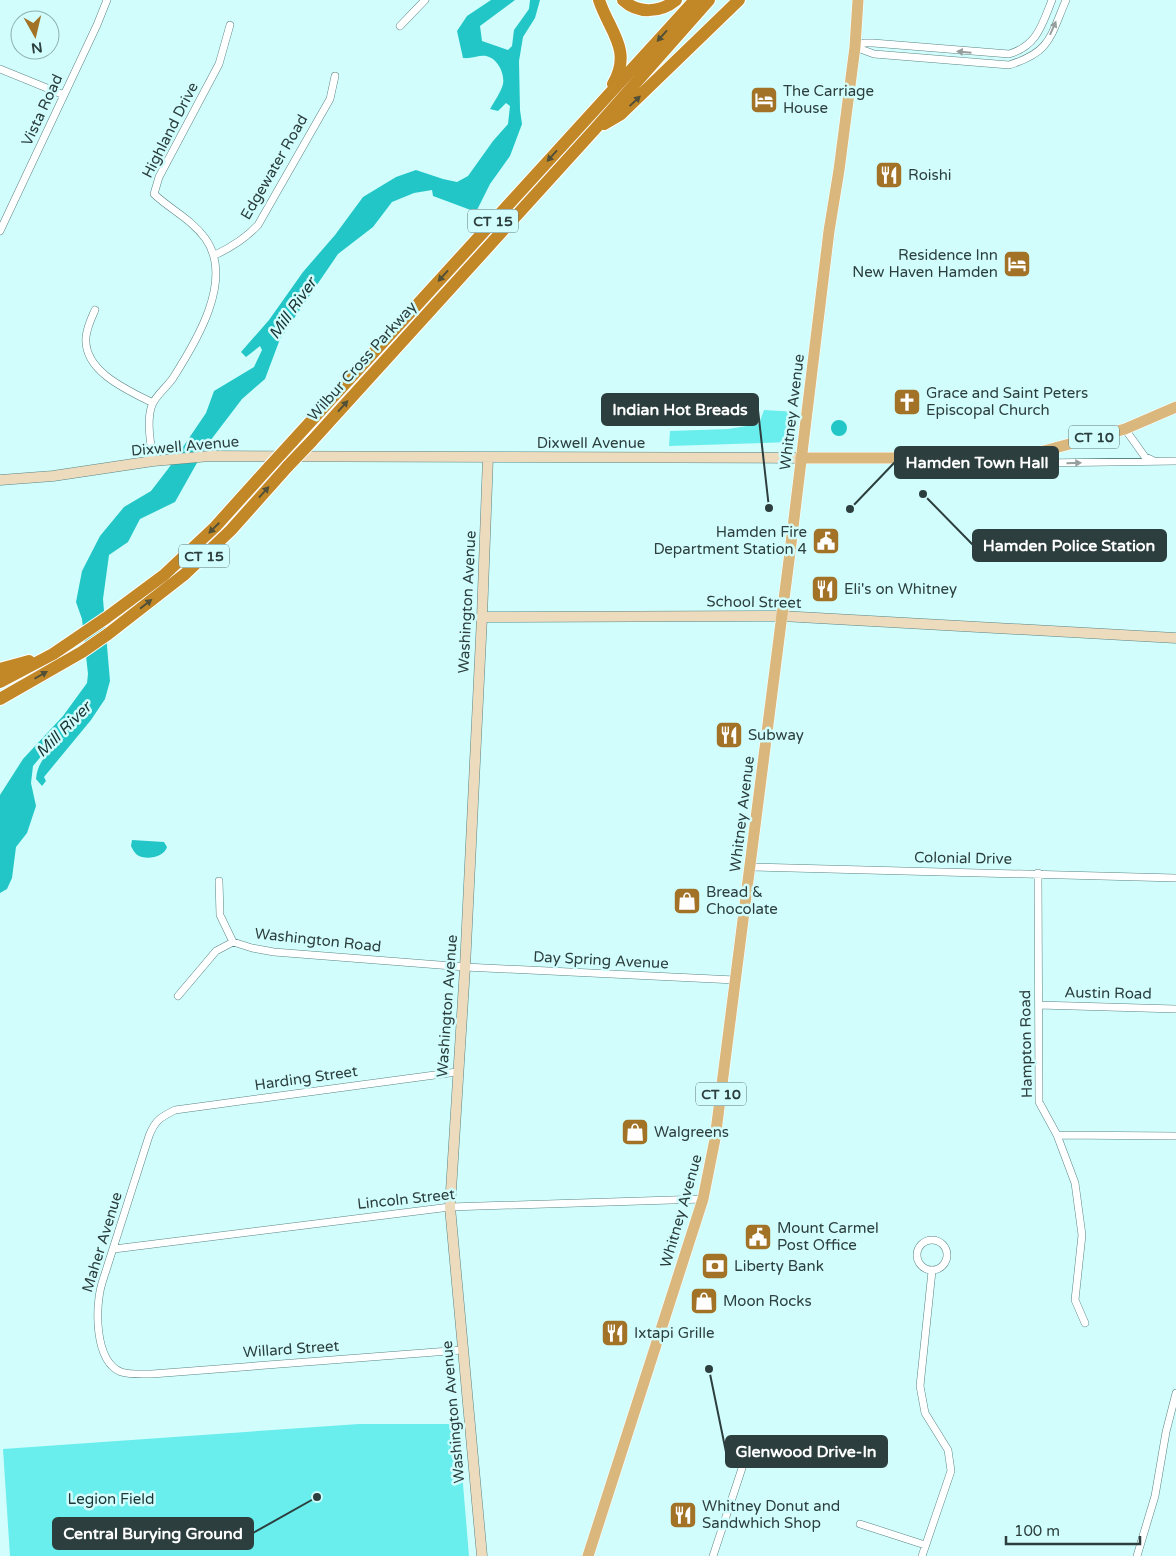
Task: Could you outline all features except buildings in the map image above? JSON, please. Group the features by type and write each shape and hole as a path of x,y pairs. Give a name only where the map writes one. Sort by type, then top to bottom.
{"highway":[{"path":"599,0 618,41 621,60 617,78 604,99"},
{"path":"623,0 629,6 646,10 664,8 676,0"},
{"name":"Wilbur Cross Parkway","path":"0,682 53,654 106,618 164,574 215,527 694,0"},
{"name":"Wilbur Cross Parkway","path":"0,699 82,652 108,634 184,574 231,530 595,129 709,0"},
{"path":"595,129 621,114 739,0"},
{"path":"0,669 53,654"}],"main road":[{"name":"Whitney Avenue","path":"588,1556 703,1199 715,1139 829,231 855,46 858,0"},
{"name":"Dixwell Avenue","path":"801,458 1008,458 1040,452 1125,429 1176,407"}],"street":[{"name":"Vista Road","path":"0,231 107,0"},
{"path":"400,26 425,0"},
{"path":"855,46 864,43 990,54 1017,52 1037,36 1052,0"},
{"path":"855,46 874,54 1009,65 1037,54 1044,47 1066,0"},
{"name":"Highland Drive","path":"215,255 196,226 154,194 159,177 218,64 230,25"},
{"path":"1028,45 1037,54"},
{"path":"906,57 908,46"},
{"path":"988,64 990,54"},
{"path":"0,69 64,95"},
{"name":"Edgewater Road","path":"215,255 238,244 258,225 330,98 335,76"},
{"path":"153,461 150,414 152,402 172,379 208,315 215,292 215,255"},
{"path":"95,310 86,338 88,352 94,362 100,371 152,402"},
{"path":"1125,429 1145,456 1155,461"},
{"name":"Dixwell Avenue","path":"0,480 53,476 153,461 204,456 801,458"},
{"name":"Washington Avenue","path":"482,1556 450,1206 465,967 488,457"},
{"path":"1008,458 1043,463 1176,461"},
{"name":"School Street","path":"482,617 781,616 1176,638"},
{"name":"Colonial Drive","path":"750,867 1176,878"},
{"name":"Hampton Road","path":"1038,874 1039,1102 1058,1135 1075,1183 1082,1235 1075,1300 1086,1324"},
{"name":"Washington Road","path":"219,882 220,915 233,942 274,952 465,967"},
{"path":"178,996 216,951 233,942"},
{"name":"Day Spring Avenue","path":"465,967 735,980"},
{"name":"Austin Road","path":"1039,1005 1176,1009"},
{"name":"Harding Street","path":"160,1118 174,1110 458,1072"},
{"name":"Maher Avenue","path":"123,1372 111,1364 104,1355 101,1345 98,1313 99,1293 149,1136 157,1120 160,1118"},
{"path":"1058,1135 1176,1136"},
{"name":"Lincoln Street","path":"114,1249 450,1206 703,1199"},
{"path":"930,1240 939,1242 946,1249 947,1254 947,1259 941,1267 932,1271 922,1268 917,1259 920,1245 930,1240"},
{"path":"922,1556 951,1471 948,1450 925,1412 920,1386 932,1271"},
{"name":"Willard Street","path":"123,1372 152,1374 462,1350"},
{"path":"1137,1556 1156,1496 1166,1432 1176,1393"},
{"path":"713,1556 746,1456"},
{"path":"860,1524 925,1545"}],"green space":[{"path":"764,410 797,412 792,442 669,446 670,431 728,429 759,424"},
{"name":"Legion Field","path":"359,1424 458,1424 469,1556 10,1556 3,1449"}],"water":[{"name":"Mill River","path":"491,0 515,0 480,26 482,41 508,50 512,46 514,30 529,9 530,0 540,0 535,18 523,37 519,61 522,124 510,156 490,184 476,212 433,196 432,190 414,193 392,202 373,227 338,254 280,339 265,379 242,399 207,445 175,502 140,519 128,542 109,555 103,599 110,681 105,699 91,720 44,777 46,781 42,786 36,779 39,766 42,760 65,737 43,754 33,766 31,783 36,806 27,833 16,847 12,878 7,889 0,893 0,795 23,759 63,716 87,683 88,674 82,619 76,602 82,571 100,536 124,507 151,491 206,413 214,391 254,367 262,350 260,346 246,357 241,352 269,320 303,272 335,235 363,197 396,177 416,170 457,182 468,176 493,141 508,124 510,106 506,103 498,111 490,109 503,84 503,75 497,63 486,56 463,58 457,31 467,16"},
{"path":"836,420 842,420 847,425 845,434 836,436 831,431 831,425"},
{"path":"132,840 164,842 167,847 159,855 151,858 143,857 133,850 131,846"}],"place":[{"name":"The Carriage House","path":"764,100"},
{"name":"Roishi","path":"889,175"},
{"name":"Residence Inn New Haven Hamden","path":"1017,264"},
{"name":"Grace and Saint Peters Episcopal Church","path":"907,402"},
{"name":"Hamden Police Station","path":"923,494"},
{"name":"Indian Hot Breads","path":"769,508"},
{"name":"Hamden Town Hall","path":"850,509"},
{"name":"Hamden Fire Department Station 4","path":"826,541"},
{"name":"Eli's on Whitney","path":"825,589"},
{"name":"Subway","path":"729,735"},
{"name":"Bread & Chocolate","path":"687,901"},
{"name":"Walgreens","path":"635,1132"},
{"name":"Mount Carmel Post Office","path":"758,1237"},
{"name":"Liberty Bank","path":"715,1266"},
{"name":"Moon Rocks","path":"704,1301"},
{"name":"Ixtapi Grille","path":"615,1333"},
{"name":"Glenwood Drive-In","path":"709,1369"},
{"name":"Central Burying Ground","path":"317,1497"},
{"name":"Whitney Donut and Sandwhich Shop","path":"683,1515"}]}
